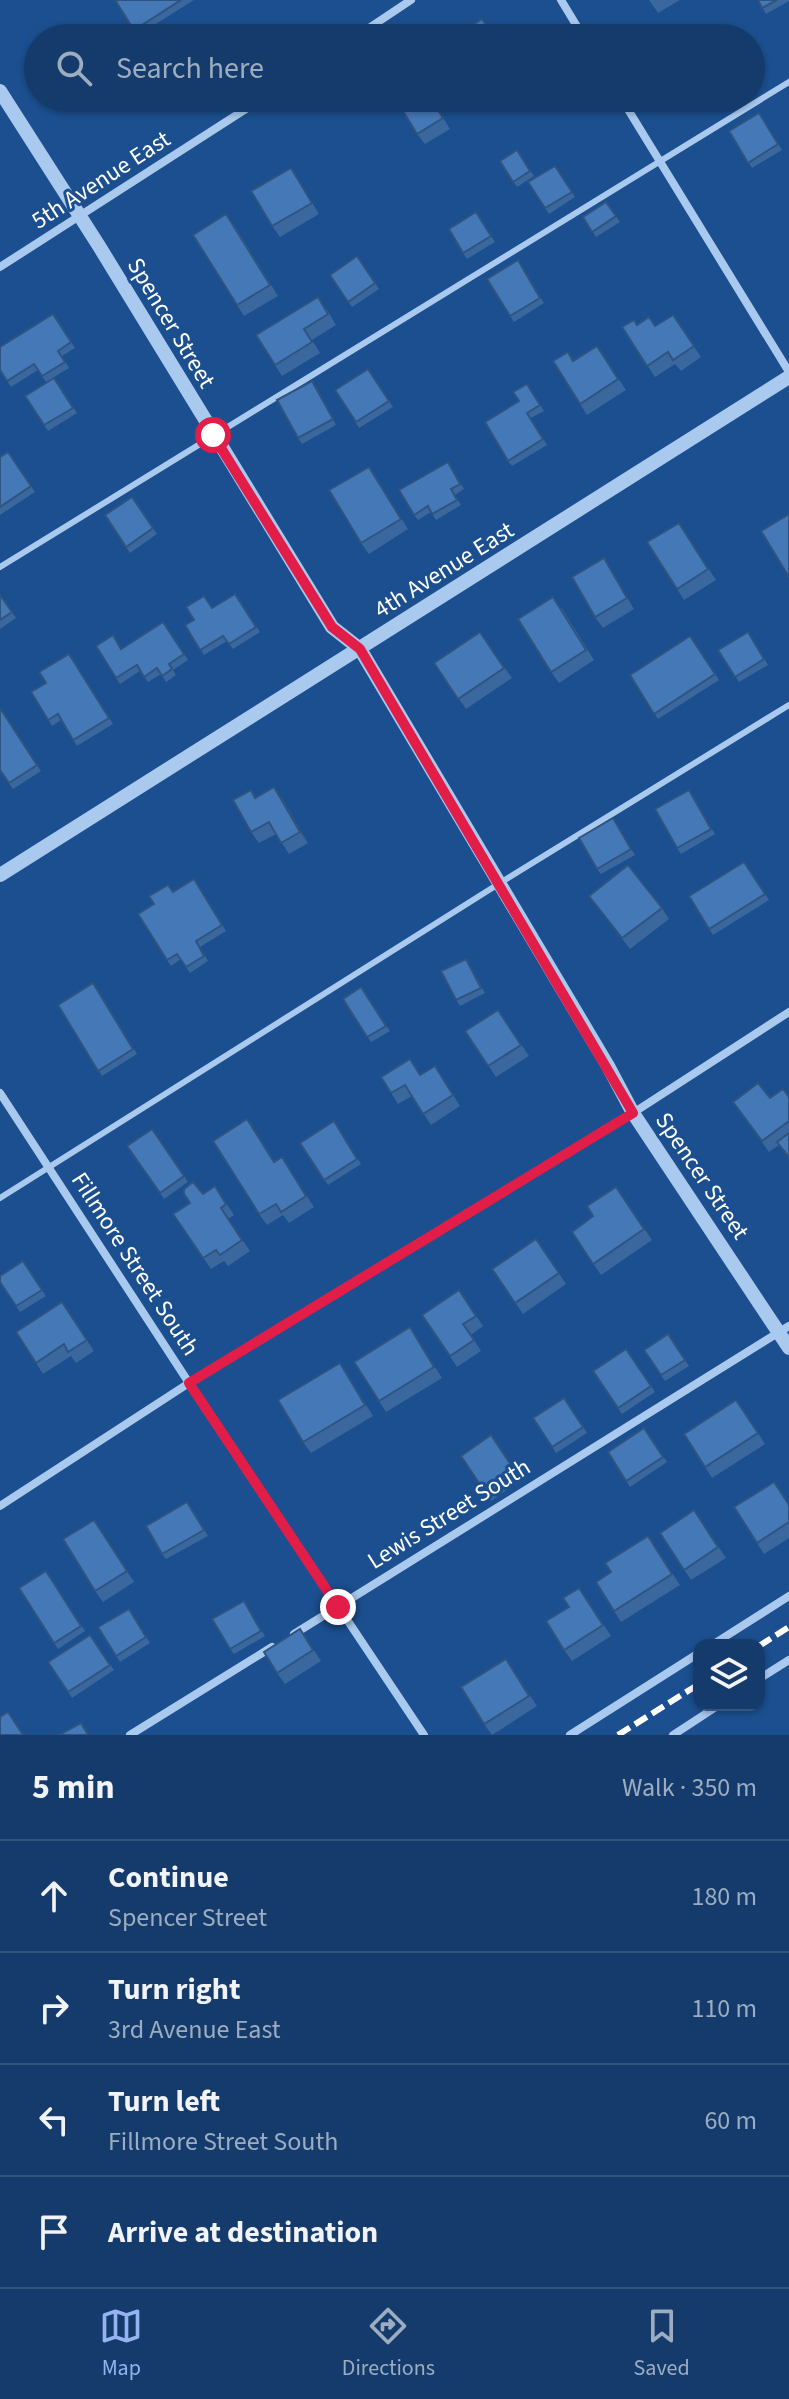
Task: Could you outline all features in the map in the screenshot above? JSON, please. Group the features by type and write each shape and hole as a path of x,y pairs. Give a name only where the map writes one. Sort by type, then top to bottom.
{"street":[{"path":"375,24 411,0"},
{"path":"561,0 576,24"},
{"name":"Spencer Street","path":"0,91 332,627 360,649 633,1113 784,1329 789,1348"},
{"name":"5th Avenue East","path":"0,267 242,112"},
{"path":"630,112 789,374"},
{"name":"4th Avenue East","path":"0,875 789,374"},
{"path":"0,1506 189,1383 633,1113 789,1012"},
{"name":"Fillmore Street South","path":"0,1093 424,1735"},
{"name":"Lewis Street South","path":"130,1735 784,1329"},
{"path":"721,1639 789,1596"},
{"path":"570,1735 693,1657"},
{"path":"765,1675 789,1660"},
{"path":"673,1735 710,1711"}],"lane":[{"path":"765,96 789,82"},
{"path":"0,567 739,112"},
{"path":"0,1198 789,705"}],"building":[{"path":"115,0 181,0 143,24 130,24"},
{"path":"758,0 777,0 762,8"},
{"path":"404,112 439,112 443,118 417,134"},
{"path":"759,113 778,144 748,163 729,131"},
{"path":"517,150 530,171 513,182 500,161"},
{"path":"555,166 572,192 545,208 528,182"},
{"path":"291,168 312,203 272,226 251,191"},
{"path":"606,202 616,216 592,232 583,217"},
{"path":"476,212 491,236 463,253 449,229"},
{"path":"226,214 270,285 237,305 193,235"},
{"path":"357,256 375,283 348,302 330,275"},
{"path":"518,260 540,298 510,316 487,279"},
{"path":"318,297 328,314 304,329 312,342 275,365 256,335"},
{"path":"53,314 71,342 58,351 65,362 42,376 34,364 7,381 0,370 0,347"},
{"path":"673,315 694,346 673,360 668,352 647,366 622,327 634,320 637,325 649,317 655,326"},
{"path":"597,346 618,379 580,404 553,361 568,352 573,361"},
{"path":"368,369 389,401 356,422 335,390"},
{"path":"54,378 73,408 44,425 25,396"},
{"path":"312,381 333,419 298,438 277,400"},
{"path":"527,384 540,405 527,413 543,439 508,461 485,422 519,401 513,392"},
{"path":"8,452 31,486 0,507 0,457"},
{"path":"448,462 460,484 451,489 457,500 432,514 428,506 414,515 399,490"},
{"path":"369,467 401,519 361,543 329,490"},
{"path":"132,497 153,528 126,547 105,515"},
{"path":"789,514 789,577 761,531"},
{"path":"679,523 708,569 677,589 647,542"},
{"path":"604,558 627,598 595,617 572,577"},
{"path":"235,594 256,627 229,644 223,636 200,650 185,625 194,620 186,607 204,596 212,608"},
{"path":"0,595 12,612 0,620"},
{"path":"553,597 586,650 551,672 518,619"},
{"path":"163,622 184,654 169,664 172,669 162,676 157,668 144,677 137,665 116,678 96,646 113,635 121,649"},
{"path":"480,632 504,668 458,699 434,663"},
{"path":"748,632 764,659 735,677 718,650"},
{"path":"690,636 715,674 654,714 630,675"},
{"path":"69,654 109,718 73,740 58,714 48,720 31,692 46,683 39,672"},
{"path":"0,708 37,765 9,783 0,770"},
{"path":"274,787 300,832 281,843 269,822 251,832 233,800 251,790 255,798"},
{"path":"689,790 711,829 677,848 655,809"},
{"path":"613,818 631,849 597,869 579,838"},
{"path":"744,862 765,894 709,929 689,896"},
{"path":"628,865 662,908 622,938 589,896"},
{"path":"194,879 222,925 196,941 204,956 186,967 177,954 167,960 138,914 154,904 149,896 168,885 173,892"},
{"path":"466,959 481,988 456,1000 441,971"},
{"path":"93,983 133,1049 98,1071 58,1005"},
{"path":"361,987 386,1026 367,1037 343,999"},
{"path":"498,1010 521,1045 488,1066 465,1031"},
{"path":"410,1059 420,1075 435,1066 453,1095 423,1114 405,1085 391,1093 381,1077"},
{"path":"758,1083 770,1098 783,1089 789,1097 789,1121 762,1141 733,1102"},
{"path":"247,1119 274,1162 282,1157 306,1196 281,1212 276,1204 259,1214 213,1141"},
{"path":"334,1121 357,1159 324,1180 300,1143"},
{"path":"152,1129 184,1176 160,1193 127,1146"},
{"path":"789,1133 789,1157 777,1142"},
{"path":"193,1182 203,1194 215,1186 226,1204 221,1208 242,1240 220,1255 216,1250 203,1258 173,1214 190,1203 184,1189"},
{"path":"616,1187 644,1229 593,1264 572,1232 593,1216 587,1206"},
{"path":"536,1239 559,1273 515,1303 492,1269"},
{"path":"23,1261 42,1290 16,1306 0,1282 0,1276"},
{"path":"459,1290 476,1316 463,1324 474,1340 450,1356 422,1315"},
{"path":"62,1302 87,1340 68,1352 64,1344 36,1363 16,1332"},
{"path":"410,1327 434,1367 379,1401 354,1362"},
{"path":"668,1334 685,1360 661,1375 644,1350"},
{"path":"626,1349 651,1386 618,1408 593,1371"},
{"path":"340,1363 365,1405 303,1442 278,1400"},
{"path":"564,1398 583,1427 552,1447 533,1418"},
{"path":"736,1400 758,1433 705,1467 684,1434"},
{"path":"644,1428 663,1457 626,1481 608,1452"},
{"path":"491,1435 517,1474 487,1495 461,1456"},
{"path":"774,1482 789,1505 789,1522 757,1543 734,1507"},
{"path":"187,1502 204,1530 162,1554 146,1526"},
{"path":"694,1510 718,1547 684,1570 660,1533"},
{"path":"94,1520 127,1571 95,1591 63,1539"},
{"path":"648,1536 672,1574 614,1611 596,1582 611,1572 605,1563"},
{"path":"46,1571 81,1626 54,1643 19,1588"},
{"path":"579,1588 603,1625 564,1650 546,1621 569,1607 563,1598"},
{"path":"244,1601 261,1631 230,1649 212,1619"},
{"path":"129,1609 146,1637 116,1656 98,1627"},
{"path":"300,1629 313,1650 277,1673 264,1652"},
{"path":"90,1635 110,1665 68,1692 48,1662"},
{"path":"506,1659 529,1696 484,1724 461,1687"},
{"path":"8,1712 23,1735 0,1735 0,1717"},
{"path":"81,1723 88,1735 59,1735"}],"railway":[{"path":"765,1642 789,1627"},
{"path":"618,1735 693,1688"}],"route":[{"path":"213,435 332,627 360,649 633,1113 189,1383 338,1607"}]}
